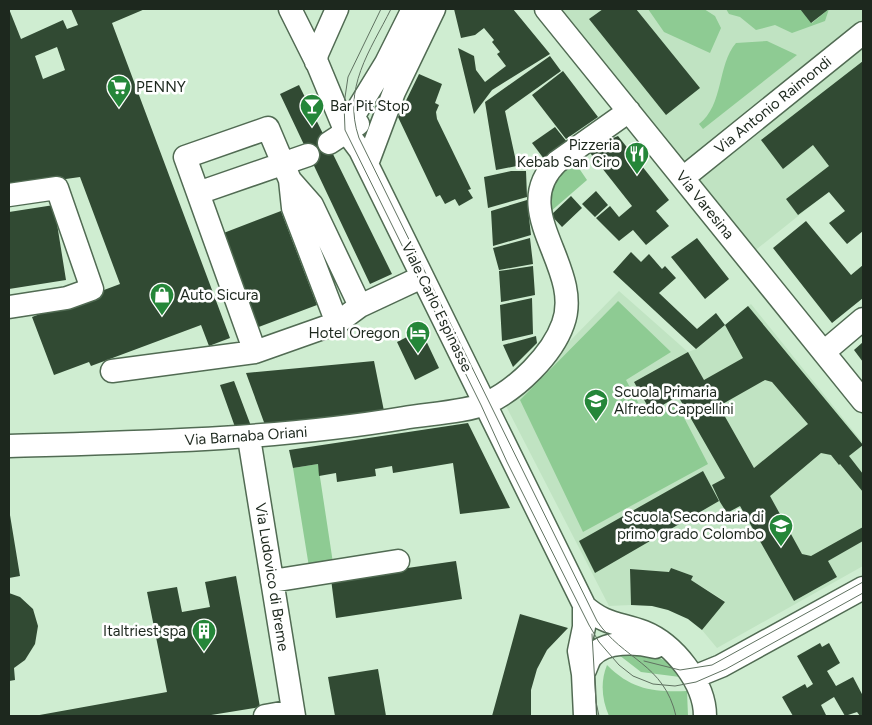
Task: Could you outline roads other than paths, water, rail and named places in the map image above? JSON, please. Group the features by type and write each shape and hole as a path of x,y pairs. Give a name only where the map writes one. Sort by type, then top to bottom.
{"street":[{"name":"Viale Carlo Espinasse","path":"290,9 316,62 337,137 360,150 483,404 584,606"},
{"path":"316,62 317,54 337,9"},
{"path":"337,137 386,63 413,9"},
{"path":"367,164 394,92 434,9"},
{"name":"Via Varesina","path":"546,9 863,401"},
{"name":"Via Antonio Raimondi","path":"683,178 863,33"},
{"path":"337,137 363,122 394,92"},
{"path":"483,404 510,389 534,366 551,346 563,325 568,309 568,292 541,215 538,198 541,184 548,171 557,162 629,111"},
{"path":"255,352 185,157 249,134 268,128 286,172 293,208 337,323"},
{"path":"198,194 286,172 308,154"},
{"path":"286,172 312,205 360,306"},
{"path":"9,195 57,188 92,289 67,298 9,307"},
{"path":"112,371 255,352 337,323 360,306 422,278"},
{"path":"824,352 863,319"},
{"name":"Via Barnaba Oriani","path":"9,446 249,438 354,427 483,404"},
{"name":"Via Ludovico di Breme","path":"249,438 294,714"},
{"path":"272,581 398,561"},
{"path":"583,674 592,656 605,649 635,643 656,647 687,669 721,666 863,588"},
{"path":"584,606 612,624 649,635 664,645 687,669 701,694 704,716"},
{"path":"584,606 584,627 579,651 583,674 585,716"},
{"path":"265,716 294,714"}],"tram line":[{"path":"381,9 348,77 344,104 345,130 481,405 507,462 599,642 619,665 633,676 653,684 675,686 696,682 726,669 863,593"},
{"path":"391,9 367,55 356,86 354,103 359,138 597,621 607,634 653,673 670,698 676,716"},
{"path":"644,661 680,670 712,665 863,582"},
{"path":"592,634 596,702 599,716"}],"place":[{"name":"PENNY","path":"119,108"},
{"name":"Bar Pit Stop","path":"312,127"},
{"name":"Pizzeria Kebab San Ciro","path":"637,175"},
{"name":"Auto Sicura","path":"162,316"},
{"name":"Hotel Oregon","path":"418,354"},
{"name":"Scuola Primaria Alfredo Cappellini","path":"596,422"},
{"name":"Scuola Secondaria di primo grado Colombo","path":"781,547"},
{"name":"Italtriest spa","path":"204,652"}]}
